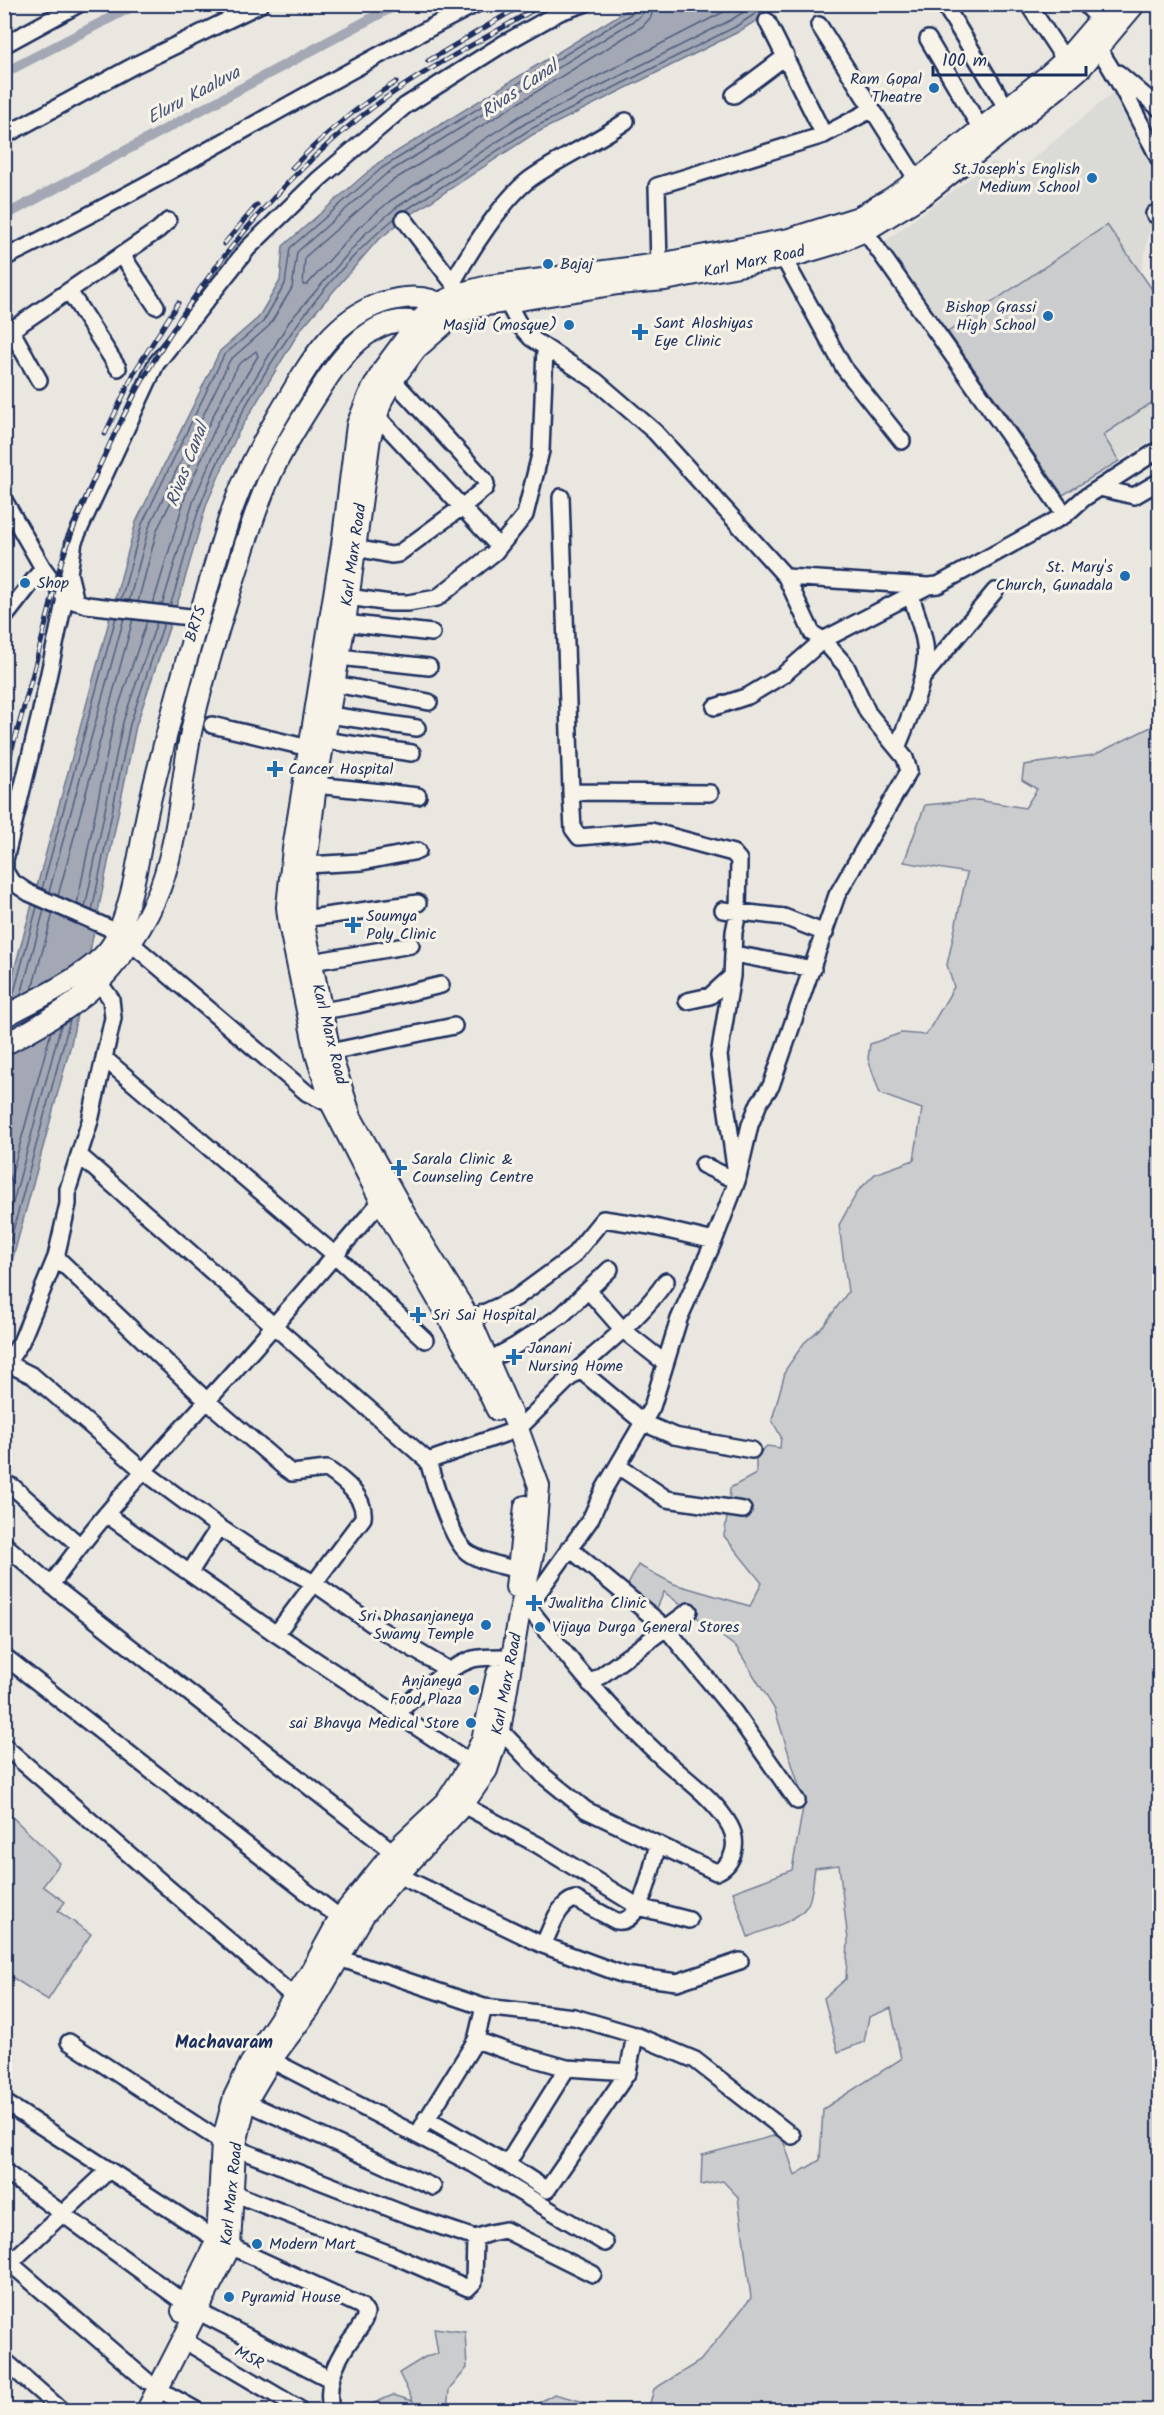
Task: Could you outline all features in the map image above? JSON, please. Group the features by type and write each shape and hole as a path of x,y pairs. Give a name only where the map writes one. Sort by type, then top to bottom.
{"main road":[{"name":"Karl Marx Road","path":"147,2410 152,2385 223,2243 233,2193 228,2145 246,2102 271,2060 310,2008 364,1915 462,1805 487,1770 500,1730 519,1617 534,1550 539,1486 476,1366 381,1201 332,1105 316,1054 288,907 293,849 316,744 357,425 384,368 424,329 457,313 506,300 618,284 665,280 783,257 834,244 866,231 925,194 966,153 981,129 1065,60 1113,4"},
{"name":"Karl Marx Road","path":"223,2243 228,2145 234,2097 250,2064 310,1973 340,1918 393,1852 446,1802 471,1763 482,1740 501,1656 519,1617 516,1570 527,1491 512,1431 489,1360 470,1319 406,1216 351,1117 330,1053 303,919 302,899 316,785 316,744 329,715 335,684 356,548 365,459 382,400 393,380 416,349 424,329 441,302 457,287 659,264 789,239 859,217 917,180 966,153 1058,88 1081,68 1135,4"},
{"name":"BRTS","path":"4,1045 81,999 117,933 129,894 180,680 225,533 246,476 263,441 320,346 341,326 378,304 408,297 424,297 441,302 457,313"},
{"name":"BRTS","path":"117,933 150,910 164,877 202,686 246,540 266,486 293,435 346,351 364,336 396,322 424,329"},
{"name":"BRTS","path":"4,1017 93,974"},
{"name":"Karl Marx Road","path":"133,2410 183,2340 191,2308"}],"street":[{"path":"4,45 79,4"},
{"path":"4,136 135,65 261,4"},
{"path":"4,258 146,186 411,37 476,4"},
{"path":"332,1105 307,1093 117,933 29,893 11,881 5,871 5,860 40,715 76,602 69,573 74,541 156,364 248,248 319,179 405,106 503,44 560,12 584,4"},
{"path":"944,4 1007,109"},
{"path":"1028,4 1065,60"},
{"path":"1085,4 1100,19"},
{"path":"767,21 824,135"},
{"path":"819,25 917,180"},
{"path":"928,39 981,129"},
{"path":"1097,47 1115,72 1131,108 1155,144 1160,160"},
{"path":"734,95 786,56"},
{"path":"1115,72 1160,109"},
{"path":"659,264 657,186 824,135 871,110"},
{"path":"457,287 470,251 517,189 626,121"},
{"path":"404,219 457,287"},
{"path":"39,380 8,332 168,221"},
{"path":"866,231 1065,515"},
{"path":"122,255 156,306"},
{"path":"783,257 844,368 902,441"},
{"path":"69,291 118,368"},
{"path":"500,1730 544,1776 586,1810 716,1872 724,1869 729,1862 736,1844 731,1827 696,1785 659,1755 590,1684 519,1617 590,1520 652,1407 679,1319 714,1241 737,1181 750,1125 759,1104 771,1086 837,895 909,771 905,758 868,713 846,666 823,640 812,633 786,577 655,432 596,381 545,348 520,326 506,300"},
{"path":"348,597 399,603 437,598 499,547 525,515 541,451 545,348"},
{"path":"356,548 391,555 398,554 485,488 484,479 393,380"},
{"path":"376,416 499,547"},
{"path":"786,577 938,585 1065,515 1100,488 1160,448"},
{"path":"1100,488 1134,496 1160,481"},
{"path":"561,497 573,829 579,837 651,831 733,853 739,860 730,911 734,932 732,976 719,1056 737,1181"},
{"path":"6,506 43,568 76,602 198,618"},
{"path":"4,618 43,568"},
{"path":"715,707 748,696 783,675 823,640 928,586"},
{"path":"921,680 995,591"},
{"path":"897,748 921,680 925,645 911,595"},
{"path":"345,623 432,633"},
{"path":"339,657 429,667"},
{"path":"335,684 429,702"},
{"path":"329,715 417,729"},
{"path":"212,725 316,744 412,753"},
{"path":"316,785 418,796"},
{"path":"571,792 710,793"},
{"path":"306,865 362,862 418,851"},
{"path":"303,919 418,903"},
{"path":"730,911 784,917 825,933"},
{"path":"312,962 411,945"},
{"path":"734,954 813,969"},
{"path":"93,974 111,999 113,1018 90,1121 68,1189 68,1204 56,1257 21,1342 6,1368 33,1376 142,1470 252,1550 314,1583 378,1628 450,1671"},
{"path":"687,1002 710,996 732,976"},
{"path":"322,1011 441,985"},
{"path":"330,1053 454,1026"},
{"path":"104,1058 335,1255 425,1340"},
{"path":"79,1155 428,1461 442,1506 465,1550 474,1556 516,1570"},
{"path":"703,1165 737,1181"},
{"path":"51,1585 79,1545 142,1470 273,1327 381,1201"},
{"path":"470,1319 516,1298 572,1257 603,1219 650,1226 714,1241"},
{"path":"56,1257 207,1401 292,1473 327,1469 361,1500 364,1509 363,1518 276,1634"},
{"path":"489,1360 562,1315 610,1269"},
{"path":"428,1461 512,1431 623,1330 666,1281"},
{"path":"588,1290 623,1330 665,1363"},
{"path":"579,1369 644,1423 674,1436 752,1450"},
{"path":"618,1466 667,1499 743,1510"},
{"path":"4,1483 12,1487 79,1545"},
{"path":"106,1514 276,1634 471,1763"},
{"path":"190,1572 219,1527"},
{"path":"4,1544 51,1585 393,1852"},
{"path":"569,1548 666,1628 735,1713 797,1801"},
{"path":"590,1684 689,1611"},
{"path":"4,1656 340,1918"},
{"path":"397,1713 432,1682 450,1671 474,1659 501,1656"},
{"path":"4,1746 294,1997"},
{"path":"462,1805 538,1845 639,1907 689,1920"},
{"path":"543,1945 567,1901 574,1899 616,1921 629,1920 639,1907 658,1844"},
{"path":"398,1875 543,1945 624,1975 677,1982 740,1962"},
{"path":"339,1958 484,2007 574,2017 635,2035 695,2060 792,2136"},
{"path":"417,2134 476,2040 484,2007"},
{"path":"426,2118 507,2164 547,2190 628,2072 635,2035"},
{"path":"476,2040 567,2068 628,2072"},
{"path":"69,2042 228,2145 407,2215 475,2238 506,2230 593,2274"},
{"path":"271,2060 473,2164 604,2243"},
{"path":"507,2164 567,2068"},
{"path":"4,2102 223,2243 361,2306 366,2313 364,2321 348,2343 330,2379 328,2397 331,2410"},
{"path":"246,2102 433,2187"},
{"path":"110,2170 6,2263 152,2385 196,2410"},
{"path":"4,2171 191,2308 330,2379"},
{"path":"233,2193 395,2256 468,2288 474,2282 475,2238"},
{"name":"MSR","path":"183,2340 298,2408"},
{"path":"4,2360 61,2410"}],"shaded area":[{"name":"Bishop Grassi High School","path":"1121,86 1159,170 1159,183 1141,273 1159,299 1159,436 1063,495 884,242 993,161 1016,173"},
{"name":"Bishop Grassi High School","path":"1107,225 1159,299 1159,398 1103,435 1119,461 1063,495 948,332"},
{"path":"1159,723 1159,2410 648,2410 654,2389 700,2361 751,2298 738,2197 723,2181 701,2185 702,2155 781,2134 795,2175 820,2160 823,2109 901,2059 891,2008 869,2017 864,2042 838,2052 824,1998 846,1979 848,1940 839,1865 815,1868 810,1898 802,1912 788,1921 748,1937 733,1892 792,1870 804,1802 775,1710 737,1648 664,1592 654,1615 624,1593 638,1565 674,1584 750,1606 762,1583 724,1536 730,1488 756,1474 756,1456 767,1446 780,1448 781,1437 772,1420 786,1369 804,1343 824,1325 848,1292 839,1225 858,1191 875,1174 914,1160 922,1109 880,1094 868,1059 870,1044 901,1033 926,1035 954,987 947,965 967,873 904,862 925,805 978,800 1025,808 1037,789 1022,780 1024,765 1094,755"},
{"path":"4,1809 60,1863 43,1886 65,1902 58,1911 91,1934 48,2000 5,1973"},
{"path":"434,2328 465,2332 467,2368 449,2390 447,2410 369,2410 369,2405 393,2395 413,2401 399,2373 425,2357 438,2354"},
{"path":"554,2394 614,2410 526,2410"}],"water":[{"name":"Rivas Canal","path":"635,5 781,5 738,32 532,135 404,219 376,242 300,330 238,433 207,503 181,592 136,726 71,1044 5,1287 4,1005 136,522 220,351 258,318 280,281 283,246 378,163"}],"waterway":[{"path":"4,73 137,4"},
{"name":"Eluru Kaaluva","path":"4,216 398,4"}],"railway":[{"path":"428,61 524,4"},
{"path":"4,775 63,557 87,495 115,433 146,374 181,317 220,262 262,211 309,162 359,118 403,86 543,4"},
{"path":"292,168 341,122 396,82"},
{"path":"224,244 257,205"},
{"path":"105,434 135,371 178,303"}],"place":[{"name":"Ram Gopal Theatre","path":"934,88"},
{"name":"St.Joseph's English Medium School","path":"1092,178"},
{"name":"Bajaj","path":"548,264"},
{"name":"Bishop Grassi High School","path":"1048,316"},
{"name":"Masjid (mosque)","path":"569,325"},
{"name":"Sant Aloshiyas Eye Clinic","path":"640,332"},
{"name":"St. Mary's Church, Gunadala","path":"1125,576"},
{"name":"Shop","path":"25,583"},
{"name":"Cancer Hospital","path":"275,769"},
{"name":"Soumya Poly Clinic","path":"353,925"},
{"name":"Sarala Clinic & Counseling Centre","path":"399,1168"},
{"name":"Sri Sai Hospital","path":"418,1315"},
{"name":"Janani Nursing Home","path":"514,1357"},
{"name":"Jwalitha Clinic","path":"534,1603"},
{"name":"Sri Dhasanjaneya Swamy Temple","path":"486,1625"},
{"name":"Vijaya Durga General Stores","path":"540,1627"},
{"name":"Anjaneya Food Plaza","path":"474,1690"},
{"name":"sai Bhavya Medical Store","path":"471,1723"},
{"name":"Modern Mart","path":"257,2244"},
{"name":"Pyramid House","path":"229,2297"}],"district":[{"name":"Machavaram","path":"224,2043"}]}
